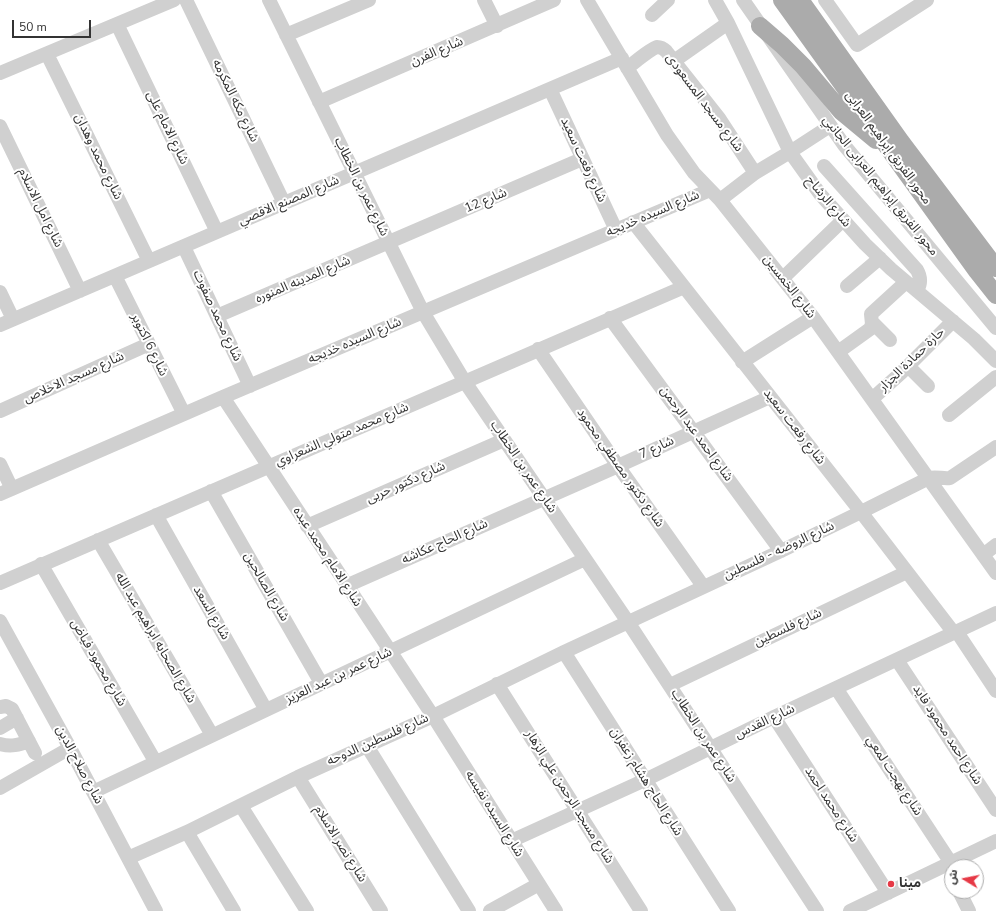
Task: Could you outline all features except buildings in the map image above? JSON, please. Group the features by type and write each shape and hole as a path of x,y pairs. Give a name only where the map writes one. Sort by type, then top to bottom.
{"main road":[{"name":"محور الفريق إبراهيم العرابى","path":"782,0 996,295"},
{"name":"محور الفريق إبراهيم العرابى","path":"800,0 901,142 996,268"},
{"path":"760,26 803,66 841,111 863,131 888,148"}],"street":[{"path":"0,73 174,0"},
{"name":"شارع مكه المكرمه","path":"186,0 284,203"},
{"name":"شارع عمر بن الخطاب","path":"270,0 423,312 465,382 670,685 817,911"},
{"path":"286,35 369,0"},
{"path":"484,0 497,26"},
{"name":"شارع الفرن","path":"320,102 554,0"},
{"name":"شارع الخمسين","path":"587,0 667,135 694,172 720,200 813,317 996,573"},
{"path":"652,15 668,0"},
{"name":"شارع الرشاح","path":"715,0 728,23 790,152 820,194 865,244 912,287 974,339 996,361"},
{"name":"محور الفريق إبراهيم العرابى الجانبي","path":"743,0 830,126 859,164 996,328"},
{"path":"824,0 857,45 927,0"},
{"path":"674,61 728,23"},
{"name":"شارع الامام على","path":"117,24 217,232"},
{"name":"شارع مسجد المسعودى","path":"624,63 657,47 662,48 719,118 755,173"},
{"name":"شارع محمد وهدان","path":"47,54 149,261"},
{"name":"شارع المصنع الاقصي","path":"0,325 550,89 624,63"},
{"name":"شارع رفعت سعيد","path":"550,89 616,230"},
{"name":"شارع امل الاسلام","path":"0,126 80,291"},
{"path":"720,200 755,173 830,126"},
{"name":"شارع 12","path":"389,243 582,159"},
{"path":"824,166 917,270 920,278 920,283 871,314 872,322 870,329 838,352"},
{"name":"شارع السيده خديجه","path":"6,492 223,397 710,190"},
{"path":"783,278 843,220"},
{"name":"شارع رفعت سعيد","path":"633,222 955,632 996,691"},
{"name":"شارع المدينه المنوره","path":"217,316 389,243"},
{"name":"شارع محمد صفوت","path":"184,247 250,386"},
{"path":"847,286 880,258"},
{"name":"شارع 6 اكتوبر","path":"115,276 184,414"},
{"name":"شارع محمد متولي الشعراوي","path":"0,583 684,287"},
{"path":"0,292 13,319"},
{"path":"742,362 813,317"},
{"name":"شارع احمد عبد الرحمن","path":"610,318 781,550"},
{"name":"حارة حمادة الجزار","path":"872,399 908,366 953,321"},
{"path":"872,322 890,340"},
{"name":"شارع مسجد الاخلاص","path":"0,411 149,344"},
{"name":"شارع دكتور مصطفي محمود","path":"538,349 703,586"},
{"path":"908,366 928,386"},
{"path":"948,415 996,378"},
{"name":"شارع الامام محمد عبده","path":"223,397 433,716"},
{"name":"شارع 7","path":"544,498 770,397"},
{"name":"شارع دكتور حربى","path":"307,526 504,440"},
{"path":"929,478 950,478 996,447"},
{"path":"0,464 6,492"},
{"name":"شارع الروضه - فلسطين","path":"628,622 861,512 929,478"},
{"name":"شارع الصالحين","path":"211,491 321,683"},
{"name":"شارع الحاج عكاشه","path":"346,586 544,498"},
{"name":"شارع السعد","path":"156,516 266,710"},
{"name":"شارع الصحابه ابراهيم عبد الله","path":"98,540 212,735"},
{"path":"983,555 996,545"},
{"name":"شارع عمر بن عبد العزيز","path":"93,792 321,683 585,560"},
{"name":"شارع محمود فياض","path":"41,564 155,762"},
{"name":"شارع فلسطين","path":"670,685 907,572"},
{"name":"شارع القدس","path":"511,841 645,780 996,613"},
{"name":"شارع صلاح الدين","path":"0,621 70,748 156,911"},
{"name":"شارع فلسطين الدوحه","path":"128,858 187,832 298,777 433,716 628,622"},
{"name":"شارع الحاج هشام زعفران","path":"564,652 729,911"},
{"name":"شارع احمد محمود فايد","path":"897,660 996,810"},
{"name":"شارع مسجد الرحمن علي الزهار","path":"497,684 641,911"},
{"name":"شارع بهجت لمعي","path":"836,688 944,859"},
{"path":"0,708 10,707 12,709 32,747 0,744"},
{"name":"شارع السيده نفيسه","path":"433,716 556,911"},
{"path":"0,728 17,718"},
{"name":"شارع محمد احمد","path":"774,718 888,893"},
{"path":"367,746 470,911"},
{"path":"0,788 70,748"},
{"name":"شارع نصر الاسلام","path":"298,777 381,911"},
{"path":"241,806 307,911"},
{"path":"187,832 234,911"},
{"path":"965,859 996,841"},
{"path":"850,911 888,893 944,870"},
{"path":"490,911 539,884"},
{"path":"963,899 969,911"}],"place":[{"name":"مينا","path":"891,884"}]}
